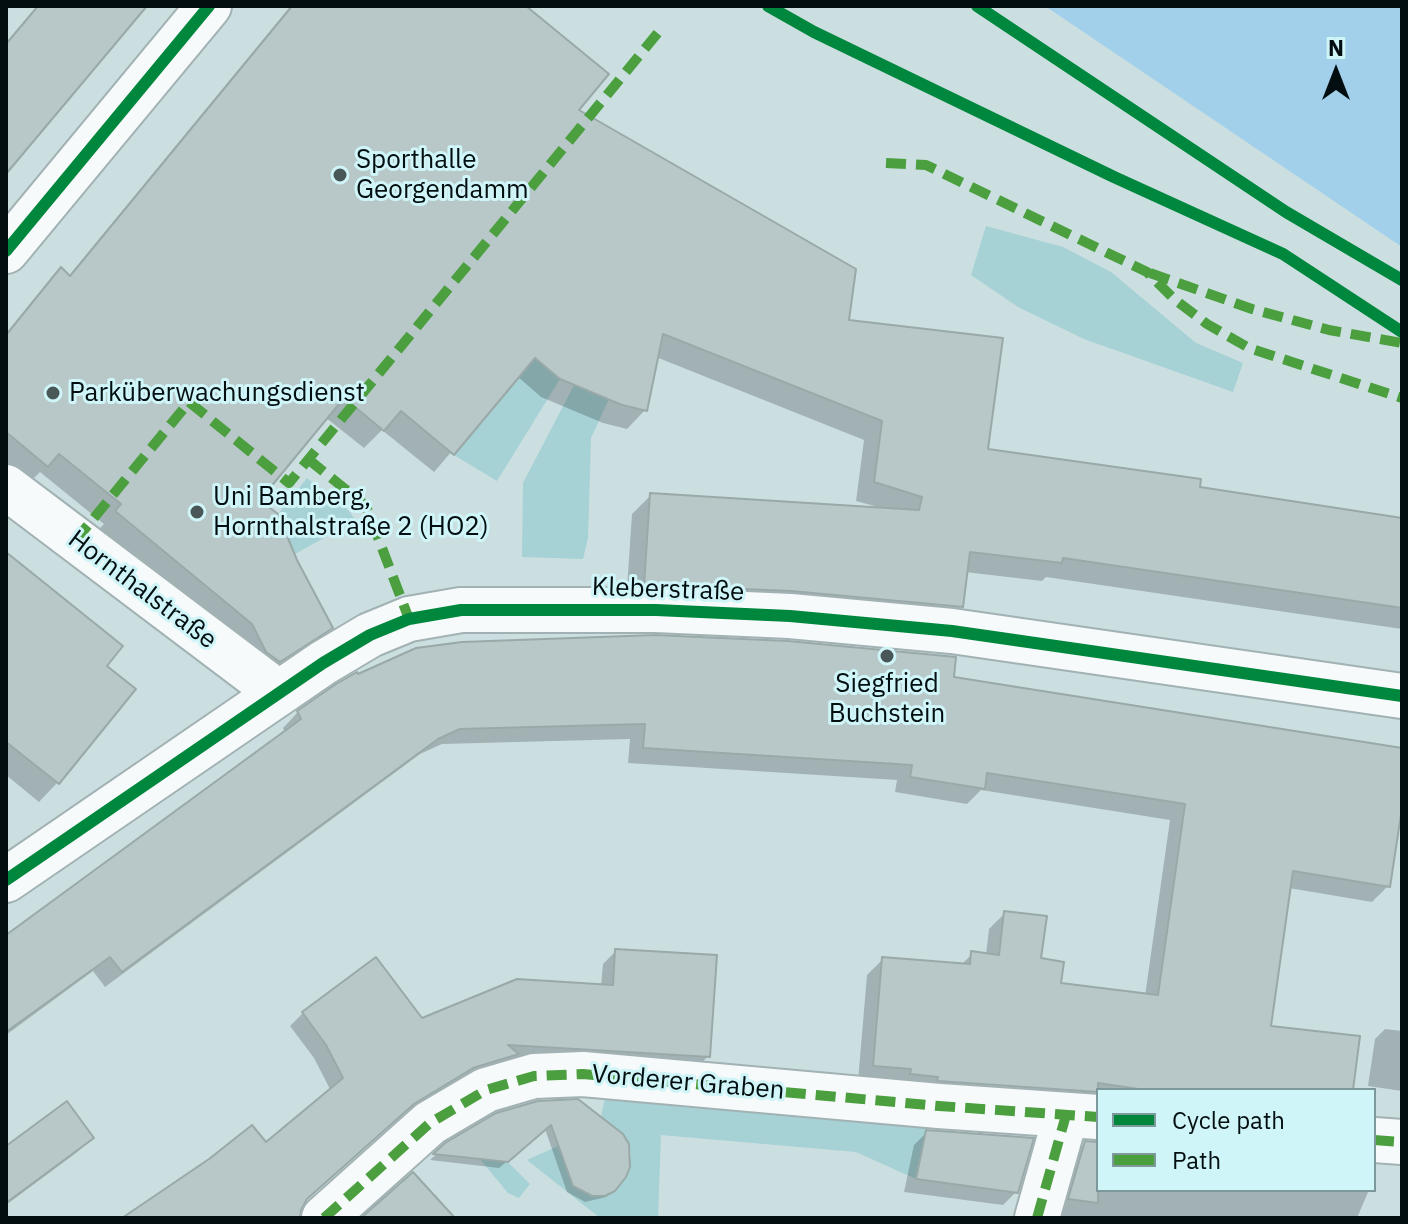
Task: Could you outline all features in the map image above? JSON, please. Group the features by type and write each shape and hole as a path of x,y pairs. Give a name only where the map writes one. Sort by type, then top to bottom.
{"street":[{"path":"6,251 209,6"},
{"name":"Hornthalstraße","path":"6,487 279,693"},
{"name":"Kleberstraße","path":"6,880 279,693 370,635 409,619 461,610 595,609 790,616 937,630 1402,696"},
{"name":"Vorderer Graben","path":"324,1218 430,1123 486,1090 534,1076 583,1074 1082,1116"},
{"path":"1037,1218 1082,1116"},
{"path":"1376,1140 1402,1142"}],"shaded area":[{"path":"1045,6 1402,6 1402,247"},
{"path":"986,226 1063,247 1111,272 1196,343 1243,363 1233,392 1084,339 1018,307 971,275"},
{"path":"535,358 560,379 497,481 454,455"},
{"path":"574,385 609,399 591,438 588,538 583,559 522,557 523,483"},
{"path":"307,478 356,520 295,554 278,514"},
{"path":"606,1093 927,1125 916,1179 856,1152 661,1135 658,1218 600,1218 527,1160 569,1141 572,1186 592,1196 605,1196 615,1191 626,1177 631,1154 623,1134 599,1126"},
{"path":"465,1120 466,1133 492,1160 508,1162 530,1184 519,1198 508,1193 464,1140 460,1124"}],"building":[{"path":"38,6 147,6 6,174 6,44"},
{"path":"292,6 526,6 609,74 579,110 856,269 849,320 1003,338 988,449 1201,479 1200,487 1402,518 1402,608 1063,558 1062,563 970,552 963,607 791,591 644,585 650,493 919,510 922,497 874,482 882,421 663,334 647,411 622,405 560,379 535,358 454,455 401,411 384,431 344,398 260,500 278,514 297,560 333,628 280,662 266,652 252,624 115,511 121,504 59,454 48,467 6,432 6,335 61,267 70,276"},
{"path":"6,552 123,646 107,666 136,689 59,784 6,742"},
{"path":"655,635 788,641 956,657 954,677 1402,748 1402,808 1390,887 1293,871 1271,1026 1360,1036 1353,1088 1132,1088 1098,1083 1096,1092 937,1081 938,1077 910,1074 911,1069 873,1066 882,957 970,964 971,951 999,955 1004,911 1047,916 1041,958 1064,962 1061,983 1158,995 1185,804 987,773 985,789 910,777 912,765 643,748 645,724 460,729 438,739 122,972 110,957 6,1032 6,935 301,719 297,711 336,684 416,648 462,642"},
{"path":"615,949 717,955 710,1057 508,1045 519,1054 473,1068 414,1104 307,1199 300,1218 122,1218 209,1159 252,1125 266,1142 343,1078 326,1045 302,1012 376,957 422,1018 517,979 613,985"},
{"path":"578,1099 623,1134 629,1144 630,1167 626,1177 615,1191 605,1196 592,1196 573,1186 551,1125 508,1162 433,1154 445,1143 496,1113 538,1101"},
{"path":"67,1101 94,1138 6,1203 6,1146"},
{"path":"926,1130 1034,1138 1018,1193 916,1179"},
{"path":"1085,1141 1096,1142 1098,1203 1068,1199"},
{"path":"413,1172 455,1218 361,1218"}],"marked path":[{"path":"75,541 189,402 289,483 661,29"},
{"path":"886,163 926,165 1147,272 1174,299 1207,324 1249,348 1402,398"},
{"path":"1150,273 1252,309 1329,330 1402,343"},
{"path":"308,459 366,506 409,619"},
{"path":"324,1218 430,1123 486,1090 534,1076 583,1074 1096,1117"},
{"path":"1037,1218 1066,1115"},
{"path":"1376,1140 1402,1142"}],"cycle path":[{"path":"6,251 209,6"},
{"path":"768,6 814,32 1114,177 1283,254 1402,332"},
{"path":"977,6 1286,212 1402,280"},
{"path":"6,880 323,663 370,635 409,619 461,610 656,610 790,616 952,631 1402,696"}],"place":[{"name":"Sporthalle Georgendamm","path":"340,175"},
{"name":"Parküberwachungsdienst","path":"53,393"},
{"name":"Uni Bamberg, Hornthalstraße 2 (HO2)","path":"197,512"},
{"name":"Siegfried Buchstein","path":"887,656"}]}
